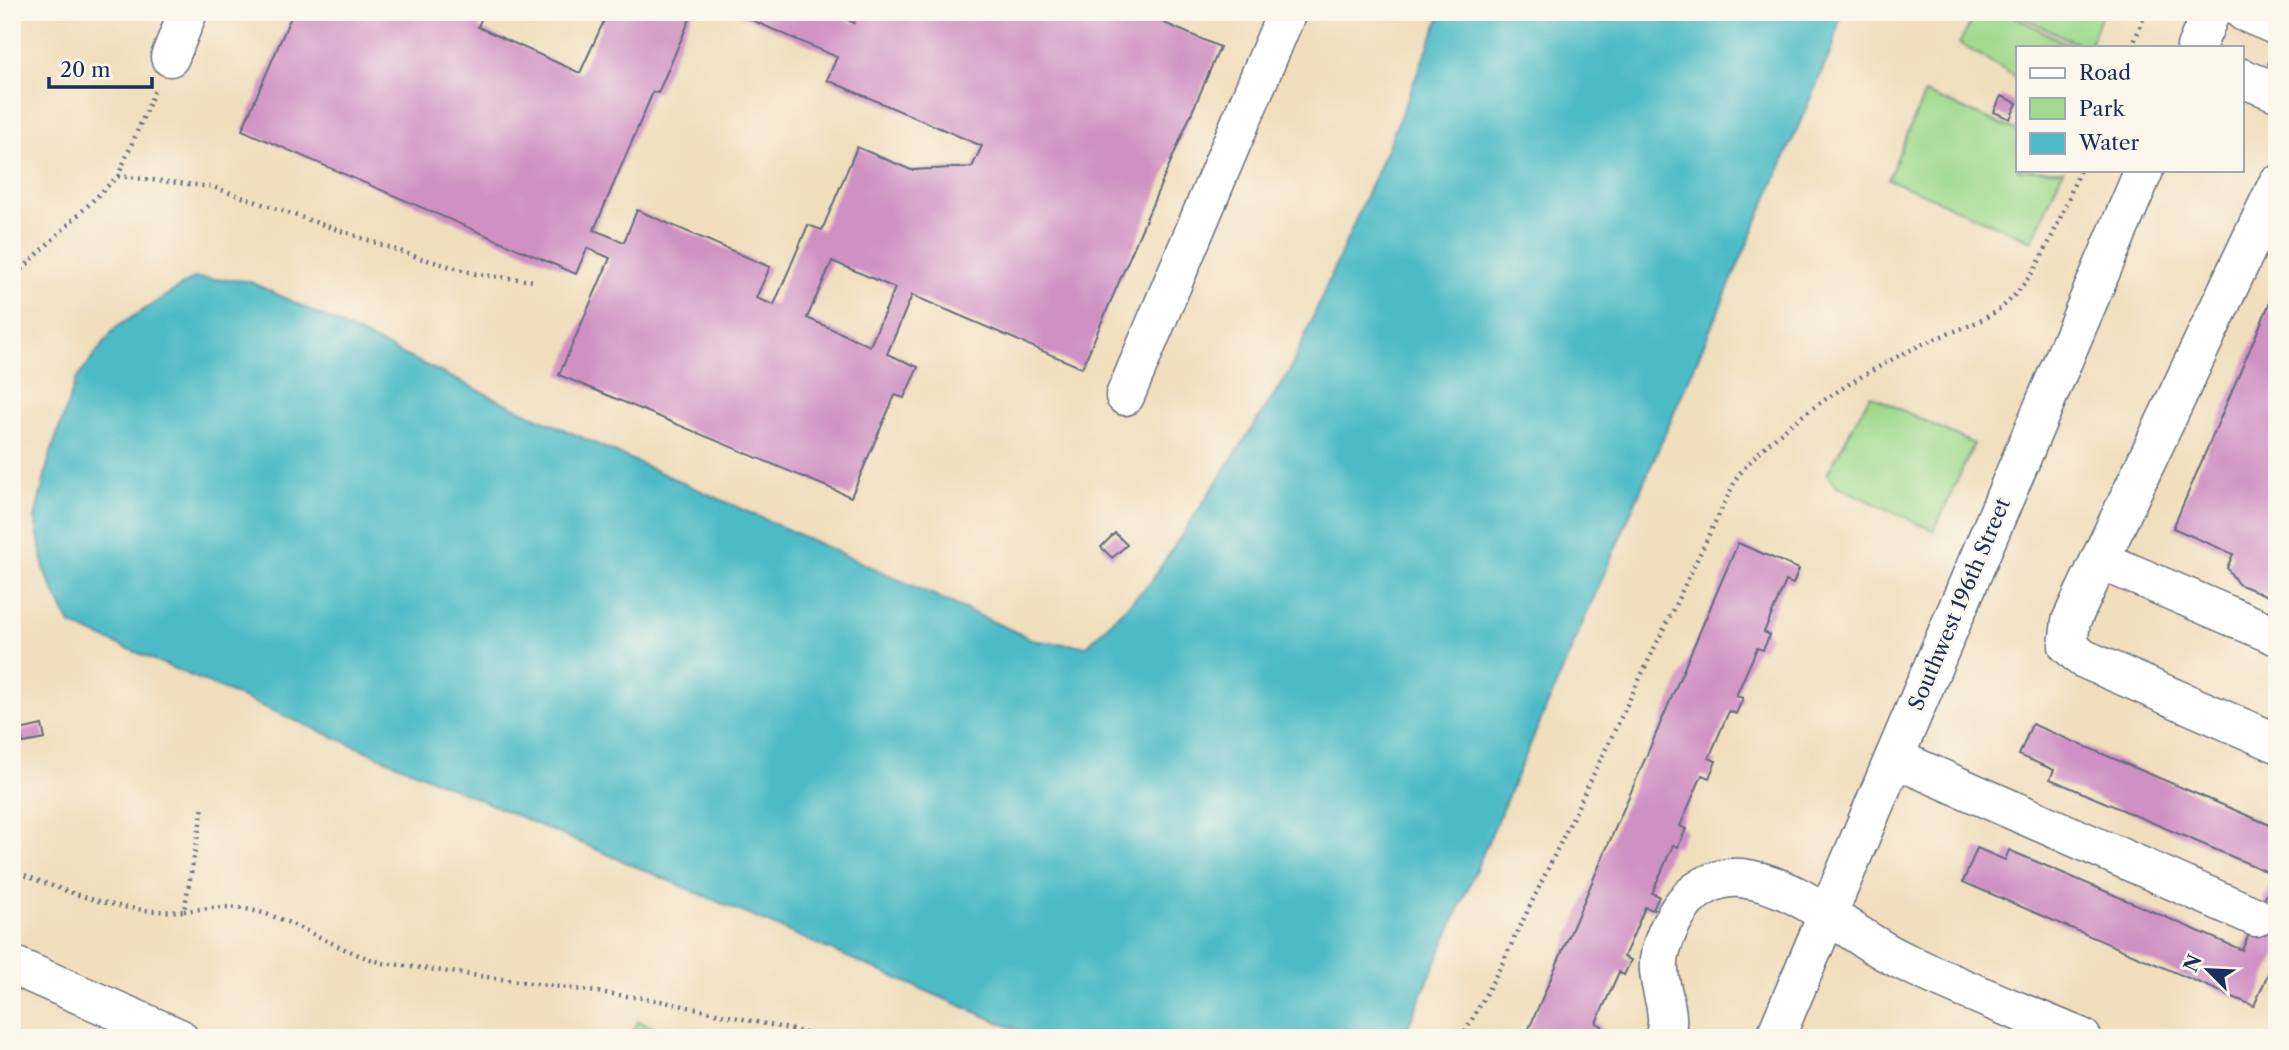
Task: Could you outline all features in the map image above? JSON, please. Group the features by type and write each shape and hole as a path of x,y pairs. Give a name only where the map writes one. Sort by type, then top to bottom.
{"street":[{"path":"170,57 188,12"},
{"path":"1125,396 1287,12"},
{"path":"2196,46 2211,12"},
{"path":"2244,12 2277,26"},
{"path":"2244,79 2277,92"},
{"name":"Southwest 196th Street","path":"1775,1038 2143,172"},
{"path":"2277,186 2071,621 2068,645 2082,658 2277,743"},
{"path":"2100,560 2277,636"},
{"path":"1894,758 2256,917"},
{"path":"1664,1038 1668,1020 1658,968 1661,953 1675,918 1696,891 1712,882 1728,878 1750,880 1790,894 1898,959 2082,1038"},
{"path":"12,965 179,1038"}],"path":[{"path":"2132,46 2146,12"},
{"path":"12,279 118,176 170,57"},
{"path":"1462,1038 1502,966 1737,478 1748,462 1786,431 1880,365 1980,321 2009,300 2036,268 2079,172"},
{"path":"118,176 213,187 417,257 477,274 534,281"},
{"path":"184,911 203,807"},
{"path":"12,870 78,897 163,912 239,908 272,917 346,952 384,963 656,1000 800,1029 830,1038"}],"green space":[{"path":"1977,12 2005,12 2071,46 2016,46 2016,77 1959,43"},
{"path":"2012,12 2103,12 2089,46 2082,46"},
{"path":"1925,93 2016,130 2016,172 2062,172 2032,241 1888,179"},
{"path":"1870,395 1974,444 1934,531 1837,486 1827,474"},
{"path":"638,1021 676,1038 631,1038"}],"water":[{"path":"1442,12 1841,12 1834,44 1403,1038 1036,1038 70,624 45,573 35,518 50,455 76,380 115,328 194,278 249,281 503,402 1036,641 1087,646 1150,583 1289,372 1391,139"}],"building":[{"path":"293,12 478,12 483,14 478,27 580,73 608,12 693,12 658,93 653,92 594,230 624,242 637,210 770,267 756,298 774,305 808,225 822,230 857,147 911,170 972,167 982,146 827,80 837,57 733,12 829,12 854,23 859,12 1139,12 1220,47 1082,368 912,295 887,354 918,367 904,398 895,395 851,497 559,375 610,258 587,248 576,274 242,130","holes":["832,261 895,288 870,346 807,318"]},
{"path":"2277,45 2277,68 2268,64"},
{"path":"2001,96 2016,103 2010,119 1994,112"},
{"path":"2277,286 2277,589 2273,598 2238,584 2227,568 2233,554 2173,528"},
{"path":"1115,533 1127,545 1112,558 1101,547"},
{"path":"1738,543 1799,569 1793,584 1786,581 1764,632 1770,635 1763,650 1757,648 1736,696 1743,698 1736,714 1729,711 1709,758 1716,761 1709,778 1702,775 1680,826 1686,829 1678,847 1673,845 1652,893 1659,896 1653,910 1645,907 1624,957 1631,960 1624,975 1619,972 1596,1023 1602,1026 1597,1038 1525,1038"},
{"path":"2032,724 2277,828 2277,953 2254,1006 1963,882 1977,848 2005,860 2009,850 2242,950 2275,875 2050,779 2054,770 2019,755"},
{"path":"42,725 45,739 23,743 20,730"}]}
